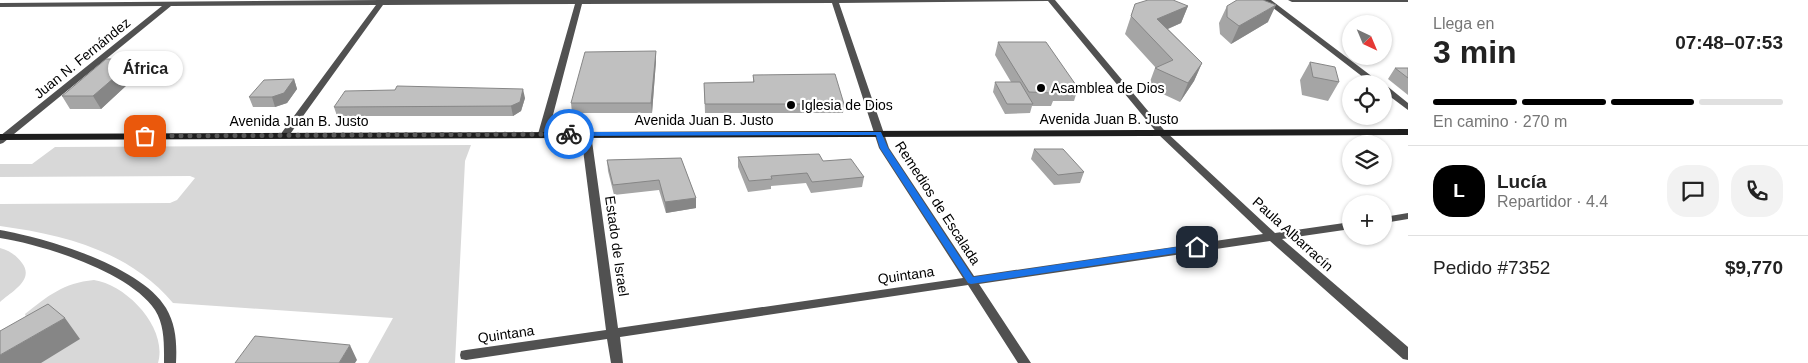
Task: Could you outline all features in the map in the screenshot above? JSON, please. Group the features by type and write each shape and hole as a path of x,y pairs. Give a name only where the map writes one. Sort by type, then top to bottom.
{"main road":[{"name":"Avenida Juan B. Justo","path":"1,138 285,135 1408,132"}],"street":[{"name":"Remedios de Escalada","path":"834,0 884,148 1025,363"},
{"path":"0,5 172,2 1046,0"},
{"name":"Paula Albarracín","path":"1051,0 1161,132 1272,236 1408,355"},
{"path":"1267,0 1366,75"},
{"path":"1292,0 1408,0"},
{"path":"543,134 580,1"},
{"name":"Juan N. Fernández","path":"1,138 172,2"},
{"path":"285,135 382,2"},
{"path":"1392,94 1408,107"},
{"name":"Estado de Israel","path":"586,134 617,363"},
{"path":"1392,219 1408,216"},
{"name":"Quintana","path":"466,355 1342,226"},
{"path":"0,234 24,238 60,249 132,280 145,290 162,313 170,330 172,341 170,363"}],"shaded area":[{"path":"471,145 465,161 455,363 368,363 393,318 173,303 156,285 137,270 94,248 48,235 0,226 0,204 170,203 177,200 195,178 190,176 0,177 0,164 32,164 55,147"},
{"path":"0,248 10,252 22,263 26,275 20,285 0,302"},
{"path":"94,280 119,290 142,310 157,336 158,363 41,363 25,314 56,291 73,284"}],"building":[{"path":"1148,0 1173,0 1188,6 1157,19 1202,63 1188,83 1155,68 1173,60 1131,16 1135,4"},
{"path":"1237,0 1263,0 1276,5 1239,26 1227,17 1227,6"},
{"path":"998,42 1046,42 1078,88 1052,88 1055,93 1029,92"},
{"path":"656,51 651,103 571,103 585,52"},
{"path":"106,59 136,59 93,96 62,96"},
{"path":"1310,62 1335,67 1339,82 1313,77"},
{"path":"1395,68 1408,68 1408,78"},
{"path":"835,74 844,104 705,104 704,83 754,82 753,75"},
{"path":"294,79 284,93 272,97 249,97 264,80"},
{"path":"995,82 1020,82 1033,104 1007,104"},
{"path":"397,86 523,89 520,102 511,106 334,107 345,91 395,90"},
{"path":"1034,149 1063,149 1084,172 1058,175"},
{"path":"819,154 823,161 851,159 864,177 812,182 807,173 771,176 772,179 749,181 738,157"},
{"path":"681,158 696,198 665,202 659,180 613,185 607,160"},
{"path":"48,304 65,318 0,355 0,331"},
{"path":"255,336 350,345 339,363 235,363"}],"way so far":[{"path":"145,136 569,134"}],"place":[{"name":"Asamblea de Dios","path":"1041,88"},
{"name":"Iglesia de Dios","path":"791,105"},
{"name":"África","path":"145,136"}],"route":[{"path":"569,134 879,133 884,148 971,281 1197,247"}]}
